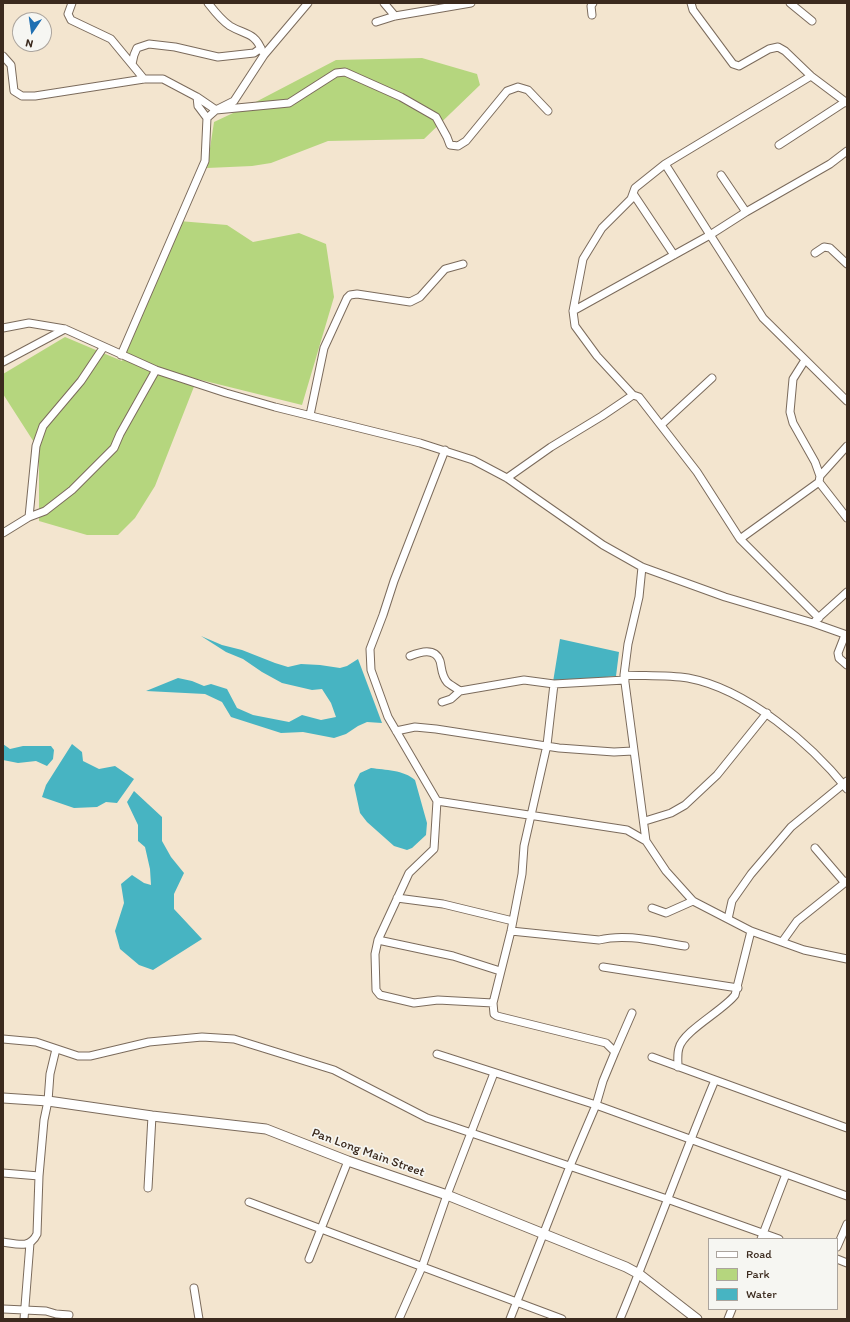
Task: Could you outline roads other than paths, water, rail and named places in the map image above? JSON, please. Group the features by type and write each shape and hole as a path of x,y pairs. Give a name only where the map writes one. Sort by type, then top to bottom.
{"street":[{"path":"72,3 68,14 71,20 112,39 144,78"},
{"path":"208,3 217,16 231,26 252,36 262,52"},
{"path":"206,118 216,110 234,100 262,52 308,3"},
{"path":"384,3 395,16"},
{"path":"376,22 395,16 471,3"},
{"path":"592,15 591,6 593,3"},
{"path":"691,3 693,10 733,64 739,66 769,49 778,47 785,51 811,76 846,102 779,146"},
{"path":"790,3 812,21"},
{"path":"132,64 137,48 149,44 175,47 218,57 262,52"},
{"path":"3,56 11,65 14,91 22,96 35,96 144,78 163,79 197,97 216,110 288,103 336,73 345,72 401,97 436,117 450,145 458,146 466,141 508,91 518,87 528,90 548,112"},
{"path":"811,76 665,164 635,188 634,195 602,228 582,259 573,311 575,326 597,356 634,395 639,397 662,425 697,472 740,540 818,618"},
{"path":"121,356 205,161 206,118 198,106 197,97"},
{"path":"573,311 710,235 746,212 830,164 847,151"},
{"path":"665,164 763,318 847,401"},
{"path":"721,175 746,212"},
{"path":"634,195 674,255"},
{"path":"815,253 824,247 830,248 847,264"},
{"path":"310,415 324,348 347,298 350,295 357,294 410,302 420,297 445,270 463,264"},
{"path":"3,328 29,323 65,330 121,356 156,370 226,393 275,407 446,450 473,460 507,478 604,545 642,567 725,597 812,623 846,635 838,653 839,658 847,665"},
{"path":"3,362 65,330"},
{"path":"29,517 36,446 43,426 81,380 103,348"},
{"path":"805,360 793,379 790,412 793,423 815,462 820,479 847,518"},
{"path":"3,533 29,517 45,511 72,490 114,448 120,434 156,370"},
{"path":"662,425 712,378"},
{"path":"507,478 551,447 634,395"},
{"path":"740,540 820,479 847,446"},
{"path":"446,450 394,581 370,649 371,670 388,717 437,801 434,849 409,873 378,940 375,954 376,990 380,995 414,1003 438,1000 493,1003"},
{"path":"642,567 639,597 628,644 625,678 646,841"},
{"path":"812,623 847,592"},
{"path":"410,656 423,651 433,653 440,661 442,673 447,682 460,691"},
{"path":"442,702 451,699 460,691 524,680 554,684 625,678 688,678 724,689 767,713 823,760 846,785 791,827 751,874 732,900 728,919"},
{"path":"554,684 547,745 524,846 522,874 511,931 493,1003 494,1014 606,1043 611,1046 615,1052"},
{"path":"644,821 671,813 685,805 717,776 767,713"},
{"path":"396,731 415,727 547,745 559,748 614,752 634,750"},
{"path":"437,801 627,830 646,841 666,871 693,901 751,931 804,950 847,959"},
{"path":"782,942 797,920 846,882 815,848"},
{"path":"397,898 443,904 513,921"},
{"path":"652,908 666,913 693,901"},
{"path":"511,931 599,940 612,937 625,937 685,946"},
{"path":"678,1067 679,1047 686,1038 703,1022 731,1001 735,995 738,988 751,931"},
{"path":"378,940 453,956 500,971"},
{"path":"603,967 738,988"},
{"path":"510,1319 543,1233 596,1105 603,1081 632,1013"},
{"path":"3,1039 36,1042 78,1056 90,1056 148,1042 202,1037 234,1039 334,1070 427,1118 666,1199 762,1236 773,1238"},
{"path":"3,1242 20,1245 30,1243 37,1234 39,1176 45,1115 48,1101 50,1074 56,1049"},
{"path":"437,1054 596,1105 847,1196"},
{"path":"652,1057 847,1128"},
{"path":"398,1319 422,1267 447,1195 494,1073"},
{"path":"620,1319 639,1274 666,1199 715,1080"},
{"name":"Pan Long Main Street","path":"3,1098 48,1101 152,1116 266,1129 348,1161 447,1195 626,1267 639,1274 697,1319"},
{"path":"148,1188 152,1116"},
{"path":"310,1259 348,1161"},
{"path":"3,1173 39,1176"},
{"path":"762,1236 786,1174"},
{"path":"249,1202 562,1319"},
{"path":"838,1245 847,1224"},
{"path":"24,1319 26,1310 30,1243"},
{"path":"194,1288 199,1319"},
{"path":"3,1309 70,1315"}],"water":[{"path":"201,636 222,645 242,650 288,667 301,664 340,668 347,666 358,659 382,723 367,722 346,734 334,738 303,732 281,733 231,717 222,702 205,694 146,691 178,678 192,681 204,686 211,684 227,689 237,708 253,715 289,722 302,715 321,720 336,717 331,703 322,689 312,690 282,683 243,659 226,652"},
{"path":"560,639 619,652 616,676 553,682"},
{"path":"3,744 10,749 23,746 51,746 54,750 53,759 47,766 36,761 18,763 3,760"},
{"path":"72,744 82,752 83,761 99,769 115,766 134,779 117,803 106,802 97,807 74,808 42,797 46,785"},
{"path":"371,768 400,772 415,780 427,823 426,835 412,848 407,850 394,846 367,822 360,813 354,785 360,773"},
{"path":"134,791 162,817 162,841 171,857 184,873 174,894 174,909 202,939 153,970 139,965 120,949 115,931 124,903 121,884 132,875 144,883 151,885 150,869 145,847 138,841 138,825 127,802"}]}
